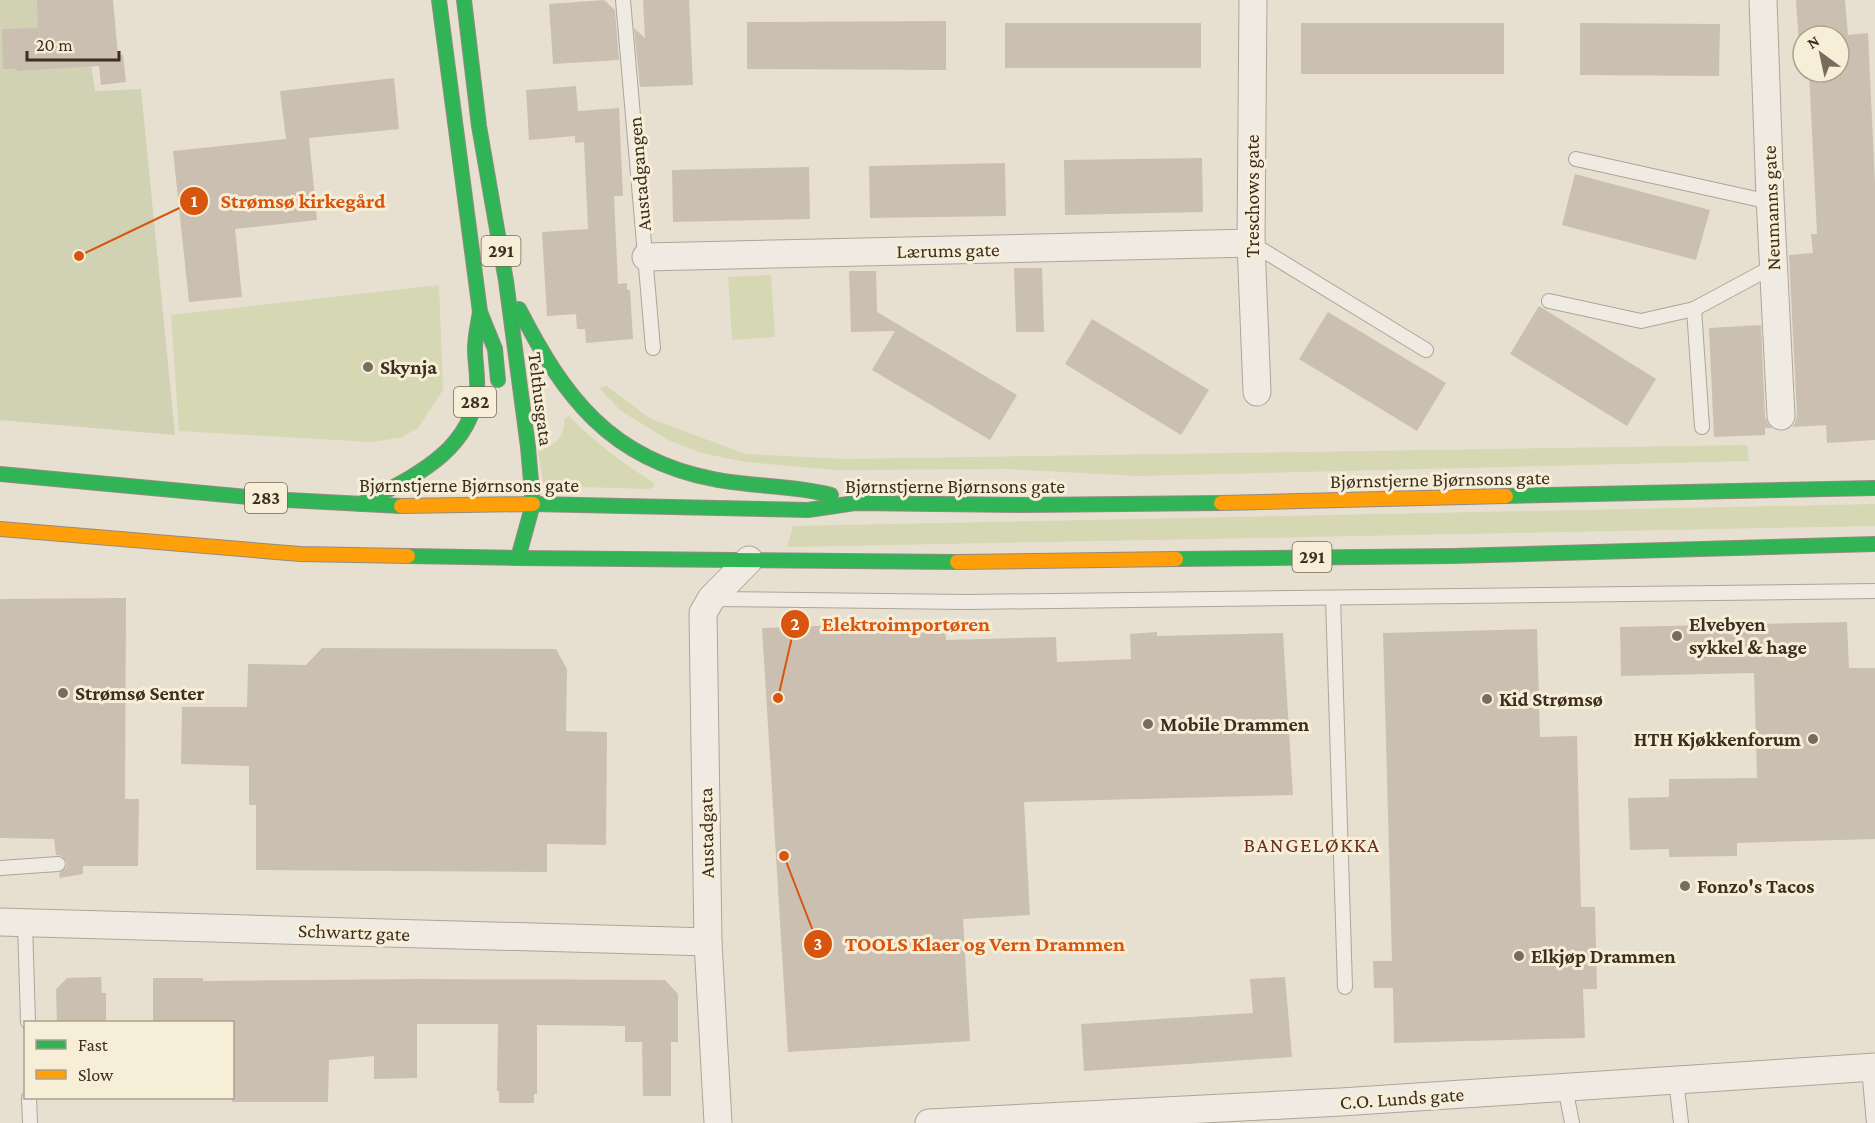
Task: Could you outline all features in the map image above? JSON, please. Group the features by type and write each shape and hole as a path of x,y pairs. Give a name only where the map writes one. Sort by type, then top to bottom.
{"main road":[{"name":"Telthusgata","path":"439,0 480,312 495,349 500,394"},
{"name":"Telthusgata","path":"464,0 479,126 506,281 528,447 532,504 518,558"},
{"name":"Telthusgata","path":"506,281 536,344 551,369 582,409 623,444 652,461 682,472 715,479 811,489 855,503"},
{"name":"Telthusgata","path":"360,505 422,470 443,456 460,440 473,414 478,392 475,351 480,312"},
{"name":"Bjørnstjerne Bjørnsons gate","path":"0,474 157,490 360,505 469,506 512,509 532,504 808,510 855,503 1026,505 1221,503 1875,488"},
{"path":"0,529 300,554 518,558 512,509"},
{"name":"291","path":"518,558 927,562 1453,556 1875,544"}],"street":[{"name":"Treschows gate","path":"1253,0 1251,243 1257,392"},
{"name":"Neumanns gate","path":"1763,0 1781,416"},
{"name":"Lærums gate","path":"646,257 1251,243"},
{"name":"Austadgata","path":"718,1123 708,942 703,613 711,599 749,560"},
{"name":"Schwartz gate","path":"13,923 708,942"},
{"name":"C.O. Lunds gate","path":"929,1123 1342,1113 1565,1087 1872,1068"}],"lane":[{"name":"Austadgangen","path":"623,0 653,348"},
{"path":"1576,159 1770,202"},
{"path":"1251,243 1426,350"},
{"path":"1549,302 1641,321 1694,309 1774,266"},
{"path":"1694,309 1702,428"},
{"path":"711,599 966,602 1875,591"},
{"path":"1334,598 1344,987"},
{"path":"0,868 58,864"},
{"path":"13,923 28,1021"},
{"path":"1872,1068 1874,1123"},
{"path":"1676,1080 1681,1123"},
{"path":"1565,1087 1572,1123"},
{"path":"29,1099 30,1123"}],"green space":[{"path":"0,0 82,0 95,91 141,89 175,435 0,420"},
{"path":"771,275 775,337 732,340 728,277"},
{"path":"439,285 443,390 418,428 400,438 370,442 179,431 171,315"},
{"path":"607,386 651,419 746,454 846,459 1747,445 1749,461 1138,476 1008,469 837,470 746,462 701,453 670,441 621,411 599,388"},
{"path":"569,416 588,435 654,483 654,486 650,489 544,486 538,452 558,440 563,431 564,419"},
{"path":"1875,504 1875,526 787,547 793,526"}],"building":[{"path":"37,0 113,0 118,55 123,55 126,82 101,85 99,66 17,71 17,69 3,69 2,29 38,28"},
{"path":"604,0 615,10 619,60 553,64 549,4"},
{"path":"643,0 689,0 693,85 640,87 634,28 645,38"},
{"path":"1796,0 1845,0 1847,24 1798,24"},
{"path":"946,21 946,70 747,69 747,22"},
{"path":"1005,23 1201,23 1201,68 1005,68"},
{"path":"1301,23 1504,23 1504,74 1301,74"},
{"path":"1580,23 1720,24 1719,76 1580,75"},
{"path":"1868,33 1875,184 1875,440 1827,443 1826,425 1792,427 1797,415 1789,255 1813,253 1811,234 1817,234 1810,84 1851,84 1851,35"},
{"path":"394,78 399,129 309,138 317,220 235,229 242,297 189,302 173,151 286,139 280,91"},
{"path":"576,86 578,111 619,108 623,196 614,196 618,284 627,283 627,290 630,290 633,339 586,343 585,329 577,329 576,314 547,316 542,232 588,229 584,142 575,143 575,136 529,140 526,90"},
{"path":"1202,158 1203,212 1065,215 1064,160"},
{"path":"1005,163 1006,216 870,218 869,166"},
{"path":"809,167 810,219 673,222 672,170"},
{"path":"1575,174 1710,210 1696,260 1562,225"},
{"path":"1014,268 1042,268 1044,332 1016,332"},
{"path":"849,271 876,271 877,312 1017,395 990,440 872,370 895,331 851,332"},
{"path":"1539,306 1656,379 1627,426 1510,354"},
{"path":"1328,312 1446,383 1417,431 1299,359"},
{"path":"1092,319 1209,390 1181,435 1065,364"},
{"path":"1761,325 1765,417 1772,428 1765,428 1765,435 1714,437 1709,328"},
{"name":"Strømsø Senter","path":"126,598 125,799 139,799 138,866 83,866 83,874 60,878 59,873 66,868 67,863 62,856 56,855 54,839 0,838 0,599"},
{"path":"945,621 946,640 1056,637 1057,662 1131,659 1130,634 1157,632 1157,636 1283,633 1293,795 1024,802 1030,915 963,919 970,1041 788,1052 762,628"},
{"path":"1847,622 1849,668 1875,668 1875,839 1737,843 1737,856 1669,857 1669,849 1630,850 1628,798 1669,797 1669,779 1757,778 1754,673 1621,676 1620,627"},
{"path":"1537,629 1540,737 1577,736 1581,907 1595,907 1597,989 1583,989 1585,1038 1394,1043 1393,988 1374,988 1373,961 1392,961 1383,633"},
{"path":"322,648 556,649 567,669 566,731 607,732 606,845 547,844 547,872 256,870 256,805 249,805 249,766 181,764 182,707 247,707 248,664 306,665"},
{"path":"101,977 102,993 106,993 106,1021 57,1021 56,989 67,978"},
{"path":"1285,977 1292,1057 1084,1071 1081,1024 1253,1013 1250,979"},
{"path":"153,978 203,978 203,981 665,980 678,994 678,1042 671,1042 671,1096 643,1096 642,1042 625,1042 625,1026 537,1025 537,1094 534,1094 534,1103 499,1103 499,1091 497,1091 498,1024 417,1024 417,1078 374,1079 374,1056 329,1060 328,1102 232,1102 234,1099 234,1021 153,1021"}],"traffic: fast":[{"path":"439,0 480,312 495,349 498,380"},
{"path":"464,0 479,126 506,281 528,447 533,504 518,558"},
{"path":"519,309 536,341 573,396 594,420 618,440 677,470 713,479 802,489 831,495"},
{"path":"361,504 418,473 435,461 451,447 463,431 472,412 477,390 475,344 480,312"},
{"path":"0,474 269,499 401,506"},
{"path":"1506,496 1875,488"},
{"path":"533,504 808,510 855,503 1026,505 1221,503"},
{"path":"1176,559 1453,556 1875,544"},
{"path":"408,556 518,558"},
{"path":"518,558 957,562"}],"traffic: slow":[{"path":"1221,503 1506,496"},
{"path":"401,506 533,504"},
{"path":"0,529 300,554 408,556"},
{"path":"957,562 1176,559"}],"place":[{"name":"Strømsø kirkegård","path":"79,256"},
{"name":"Skynja","path":"368,367"},
{"name":"Elvebyen sykkel & hage","path":"1677,636"},
{"name":"Strømsø Senter","path":"63,693"},
{"name":"Elektroimportøren","path":"778,698"},
{"name":"Kid Strømsø","path":"1487,699"},
{"name":"Mobile Drammen","path":"1148,724"},
{"name":"HTH Kjøkkenforum","path":"1813,739"},
{"name":"TOOLS Klaer og Vern Drammen","path":"784,856"},
{"name":"Fonzo's Tacos","path":"1685,886"},
{"name":"Elkjøp Drammen","path":"1519,956"}],"district":[{"name":"BANGELØKKA","path":"1312,845"}]}
